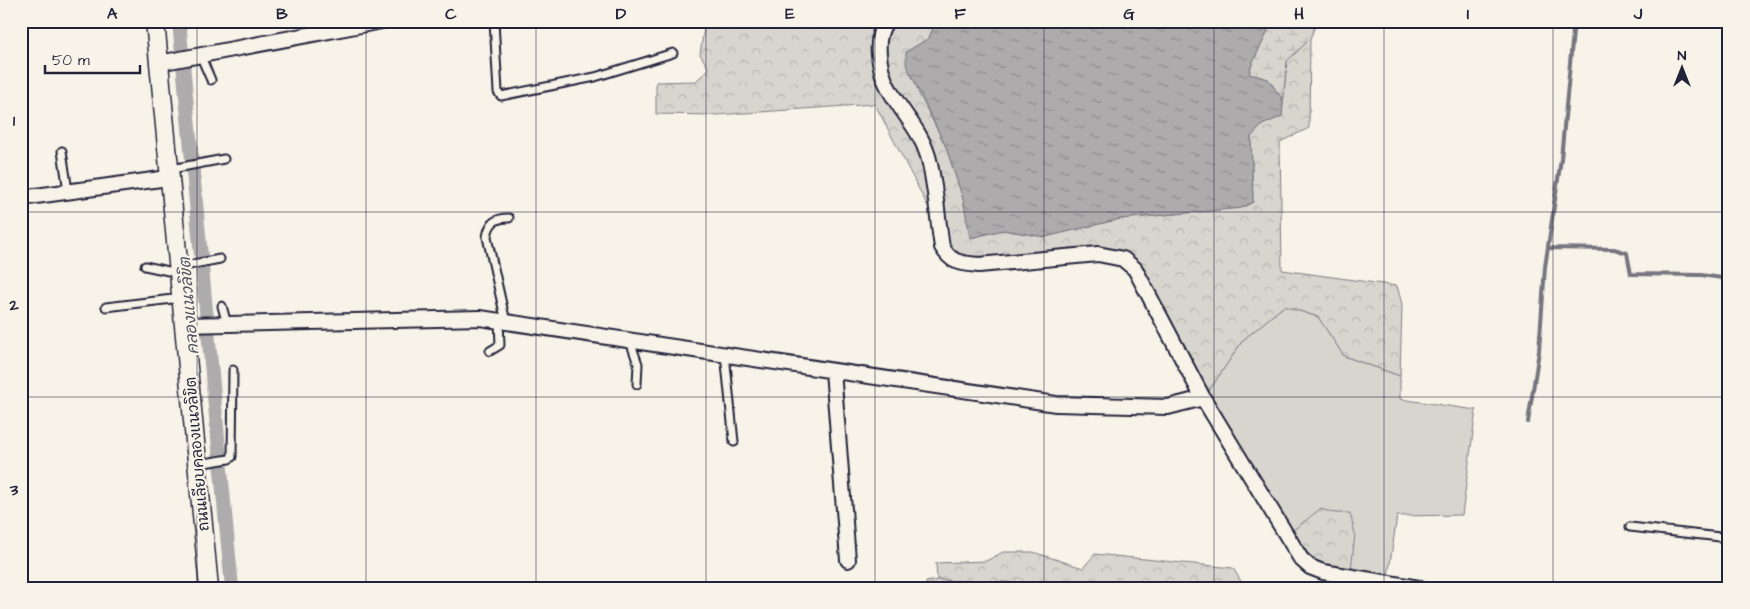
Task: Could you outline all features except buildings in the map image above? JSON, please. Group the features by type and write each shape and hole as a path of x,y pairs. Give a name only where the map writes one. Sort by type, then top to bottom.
{"street":[{"name":"ถนนเลียบคลองแนวลิขิต","path":"155,21 164,62 172,171 182,268 181,298 191,325 204,463 209,588"},
{"path":"164,62 197,58 382,21"},
{"path":"887,21 883,26 879,43 883,76 923,143 928,158 942,247 948,258 960,263 979,265 1098,254 1123,259 1135,269 1203,398 1301,559 1310,567 1323,572 1419,588"},
{"path":"21,198 172,171"},
{"path":"191,325 463,318 725,354 1056,404 1168,407 1203,398"},
{"path":"833,371 848,560"}],"lane":[{"path":"494,21 498,92 501,96 595,77 673,53"},
{"path":"197,58 211,80"},
{"path":"62,151 68,190"},
{"path":"172,171 224,159"},
{"path":"490,351 500,345 502,324 487,237 488,228 500,218 509,218"},
{"path":"145,266 182,268 220,259"},
{"path":"106,307 181,298"},
{"path":"222,306 223,324"},
{"path":"630,341 638,364 637,384"},
{"path":"725,354 734,442"},
{"path":"204,463 229,459 234,450 233,370"},
{"path":"1630,527 1729,538"}],"green space":[{"path":"705,21 936,21 929,38 906,52 919,94 946,147 963,199 971,238 1003,230 1045,237 1120,219 1241,208 1253,202 1251,137 1262,125 1282,116 1287,61 1310,39 1309,128 1280,142 1282,270 1397,286 1402,304 1400,376 1344,356 1318,317 1284,306 1243,340 1208,392 1114,249 981,261 951,251 875,104 716,115 656,114 656,82 696,81 709,69 700,54"},
{"path":"1270,21 1317,21 1310,39 1287,61 1283,100 1268,79 1249,74"},
{"path":"1284,306 1318,317 1344,356 1400,376 1400,399 1476,410 1462,515 1397,516 1388,577 1325,565 1308,556 1294,537 1208,392 1243,340"},
{"path":"1320,509 1335,513 1350,513 1355,534 1351,570 1330,566 1316,560 1304,549 1291,532"},
{"path":"1003,552 1033,552 1083,568 1095,554 1233,568 1245,588 1089,588 1026,583 937,580 936,563 986,561"},
{"path":"937,580 1026,583 1073,588 926,588 926,582"}],"water":[{"path":"936,21 1270,21 1249,74 1268,79 1283,100 1282,116 1262,125 1251,137 1253,202 1241,208 1120,219 1045,237 1003,230 970,238 963,199 946,147 906,64 906,52 929,38"}],"waterway":[{"name":"คลองแนวลิขิต","path":"179,21 232,588"},
{"path":"1528,422 1539,351 1545,267 1561,159 1574,21"},
{"path":"1548,248 1614,249 1627,253 1631,274 1701,275 1729,279"}]}
